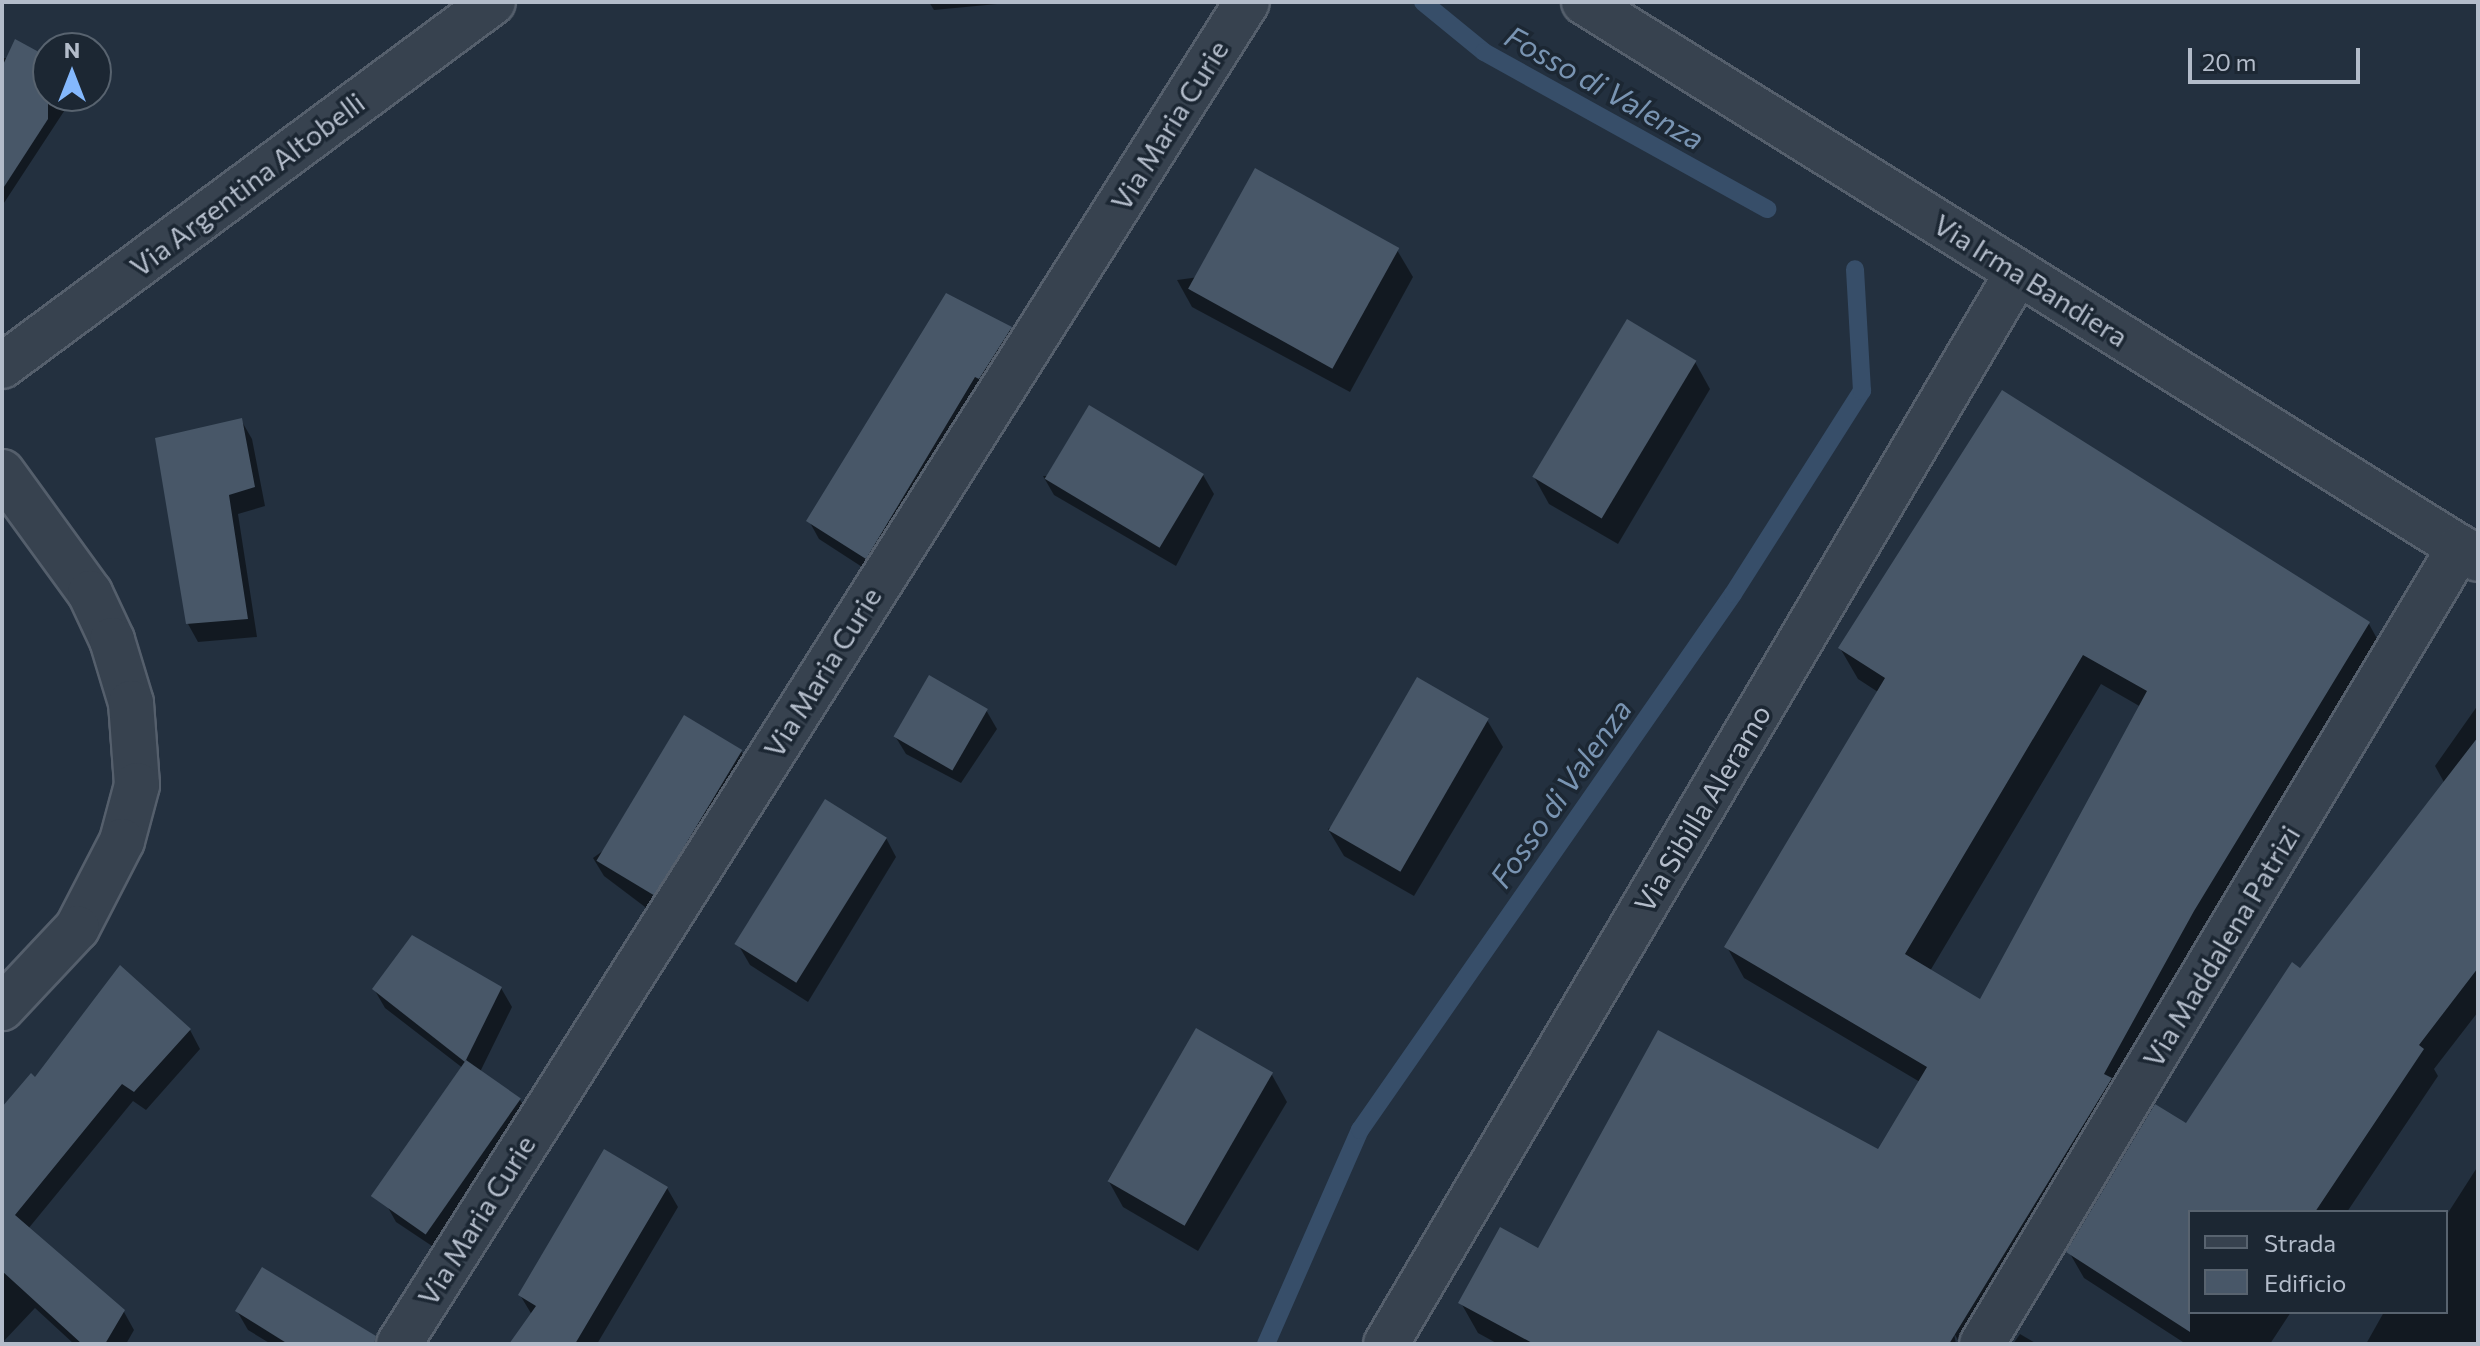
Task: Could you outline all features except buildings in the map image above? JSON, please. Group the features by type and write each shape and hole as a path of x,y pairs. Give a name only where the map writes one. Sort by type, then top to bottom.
{"street":[{"name":"Via Argentina Altobelli","path":"2,366 493,2"},
{"name":"Via Maria Curie","path":"399,1344 1247,2"},
{"name":"Via Irma Bandiera","path":"1584,2 2469,553"},
{"name":"Via Sibilla Aleramo","path":"1386,1344 2018,272"},
{"path":"2,472 90,593 112,640 131,703 137,785 122,841 77,928 2,1008"},
{"name":"Via Maddalena Patrizi","path":"1982,1344 2469,553"}],"waterway":[{"name":"Fosso di Valenza","path":"1423,2 1484,52 1767,209"},
{"name":"Fosso di Valenza","path":"1266,1344 1360,1130 1733,594 1862,391 1855,269"}]}
